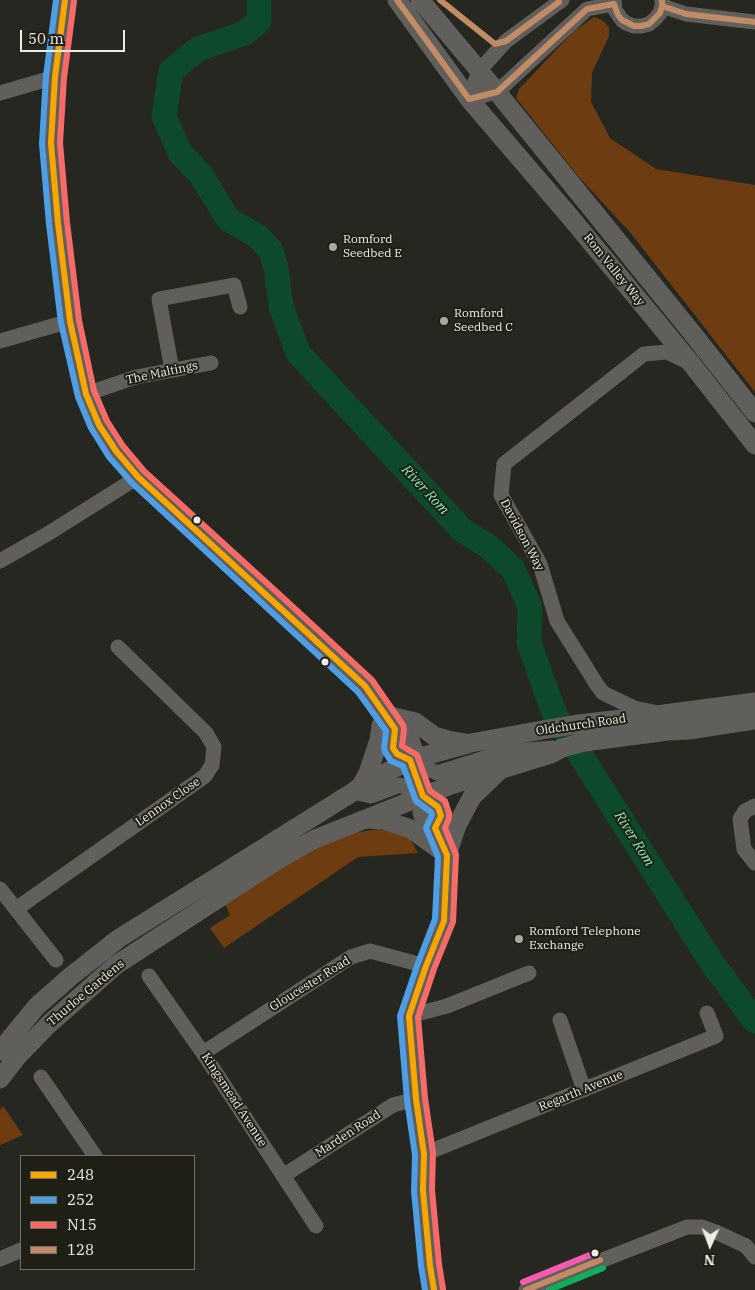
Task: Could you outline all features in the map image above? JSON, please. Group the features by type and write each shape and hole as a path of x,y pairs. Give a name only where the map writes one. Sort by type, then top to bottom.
{"main road":[{"name":"Rom Valley Way","path":"397,0 469,99 571,218 690,362 755,445"},
{"name":"Rom Valley Way","path":"420,0 497,92 755,413"},
{"name":"Oldchurch Road","path":"410,760 471,743 551,728 755,702"},
{"name":"Oldchurch Road","path":"423,796 451,785 584,742 755,720"},
{"path":"357,789 368,773 379,740 381,726 390,722 415,722 434,736 471,743"},
{"name":"Thurloe Gardens","path":"0,1051 37,1006 118,939 357,789 410,760"},
{"path":"364,819 384,820 411,829 447,856 457,825 472,797 502,769"},
{"name":"Thurloe Gardens","path":"0,1079 17,1057 49,1024 116,965 279,859 315,839 423,796"}],"street":[{"path":"65,0 55,77 51,143 58,223 70,321 86,394 99,425 116,451 138,477 336,658 365,686 390,722 412,740 415,748 410,760 423,796 420,813 423,821 435,828 447,856 444,921 409,1016 416,1099 424,1154 423,1190 434,1290"},
{"path":"469,99 479,71 506,41 562,0"},
{"path":"469,99 497,92 587,10 614,2 618,15 622,20 634,26 649,24 660,13 662,3 686,14 755,22"},
{"path":"0,93 55,77"},
{"path":"172,370 159,299 234,285 240,307"},
{"path":"0,341 70,321"},
{"name":"Davidson Way","path":"664,714 634,708 603,693 596,686 558,621 540,564 501,495 504,464 644,354 667,352 690,362"},
{"name":"The Maltings","path":"86,394 136,377 211,363"},
{"path":"0,561 50,533 138,477"},
{"name":"Lennox Close","path":"16,909 205,776 212,765 214,747 206,732 118,647"},
{"path":"410,760 437,772 504,752 562,748"},
{"path":"357,789 371,796 400,784 423,796"},
{"path":"755,806 745,811 740,819 744,849 755,863"},
{"path":"0,889 56,960"},
{"name":"Gloucester Road","path":"203,1053 351,957 370,951 426,966"},
{"path":"409,1016 447,1006 529,973"},
{"name":"Kingsmead Avenue","path":"149,976 203,1053 316,1226"},
{"name":"Regarth Avenue","path":"424,1154 716,1036 706,1014"},
{"path":"560,1020 584,1090"},
{"path":"41,1077 94,1155"},
{"name":"Marden Road","path":"283,1176 393,1104 416,1099"},
{"path":"526,1290 687,1227 702,1227 716,1232 746,1246 755,1257"},
{"path":"0,1259 20,1250"}],"shaded area":[{"path":"594,17 602,20 609,27 609,36 592,73 591,102 610,138 656,169 755,185 755,392 629,231 578,176 516,98 519,89 574,31"},
{"path":"377,829 397,831 410,839 418,853 358,857 224,948 210,928 230,915 225,904 302,855 348,834"},
{"path":"3,1106 23,1135 0,1145 0,1110"}],"waterway":[{"name":"River Rom","path":"259,0 259,21 245,33 198,49 171,71 164,116 180,153 201,175 228,219 259,237 271,251 276,268 281,306 298,353 462,530 488,546 513,569 530,607 529,643 557,718 712,963 755,1021"}],"transit line":[{"name":"252","path":"56,0 46,76 42,144 61,323 78,397 91,428 109,457 132,483 358,692 386,731 385,752 391,761 403,766 416,801 431,812 432,815 426,828 438,857 435,919 400,1016 407,1100 415,1155 414,1191 425,1290"},
{"name":"248","path":"65,0 55,77 51,143 58,223 70,321 86,394 99,425 116,451 138,477 365,686 395,729 393,748 397,754 410,760 423,796 438,807 441,816 435,828 447,855 444,921 409,1016 416,1099 424,1154 423,1190 434,1290"},
{"name":"128","path":"397,0 469,99 497,92 587,9 614,4 622,20 634,26 641,26 649,24 660,13 662,0"},
{"name":"128","path":"440,0 495,44 506,41 559,2"},
{"name":"N15","path":"74,1 64,78 60,143 79,320 94,391 107,421 123,446 144,471 372,680 403,725 402,746 417,755 430,791 445,801 449,813 445,828 456,855 453,922 434,969 418,1017 425,1098 433,1153 432,1190 443,1289"},
{"name":"128","path":"662,6 686,14 755,22"},
{"path":"523,1282 597,1252"},
{"name":"128","path":"526,1290 600,1260"},
{"path":"549,1290 603,1268"}],"place":[{"name":"Romford Seedbed E","path":"333,247"},
{"name":"Romford Seedbed C","path":"444,321"},
{"name":"Romford Telephone Exchange","path":"519,939"}]}
